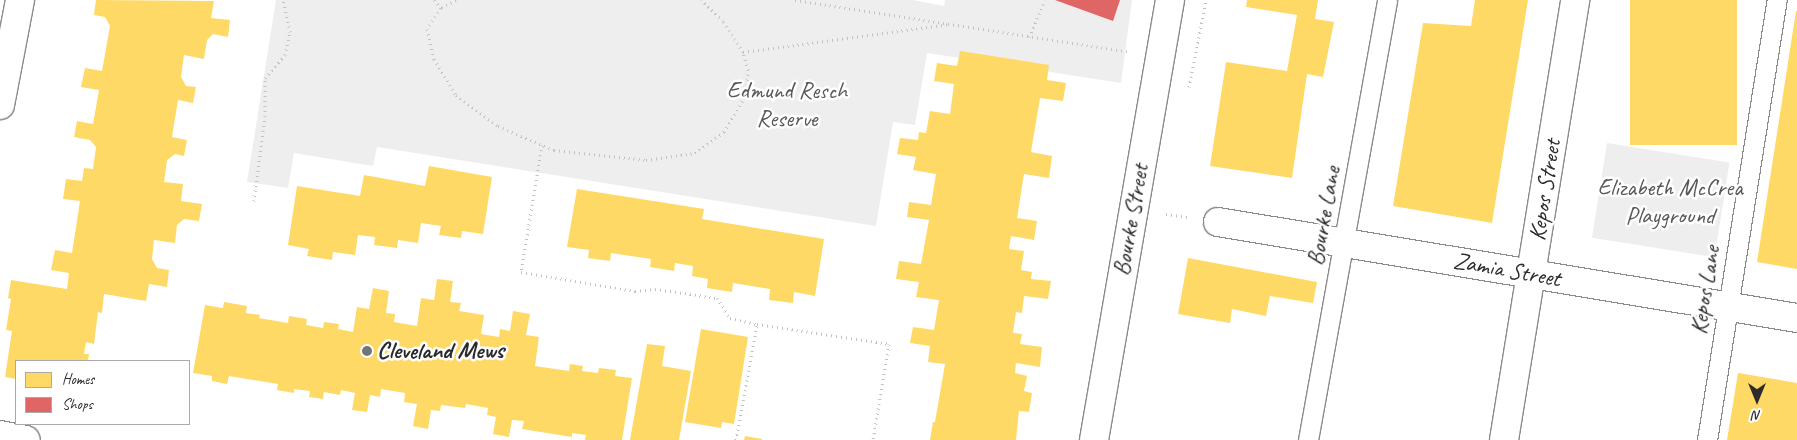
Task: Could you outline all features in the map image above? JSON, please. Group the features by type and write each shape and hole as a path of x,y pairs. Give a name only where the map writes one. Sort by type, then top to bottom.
{"street":[{"path":"0,105 20,0"},
{"name":"Bourke Street","path":"1094,440 1170,0"},
{"name":"Kepos Street","path":"1504,440 1575,0"},
{"name":"Zamia Street","path":"1218,222 1797,318"}],"lane":[{"name":"Bourke Lane","path":"1308,440 1345,243 1387,0"},
{"name":"Kepos Lane","path":"1707,440 1777,0"}],"path":[{"path":"254,201 265,116 265,78 285,55 290,32 283,0"},
{"path":"434,0 441,8"},
{"path":"456,0 441,8 427,29 434,59 456,95 498,126 554,150 646,160 695,153 724,132 746,95 748,70 743,52 724,22 701,0"},
{"path":"795,0 1139,53"},
{"path":"1029,37 1045,0"},
{"path":"1195,61 1206,0"},
{"path":"743,52 956,24"},
{"path":"542,145 521,272 636,290 655,289 717,298 730,318 757,324 888,344 873,440"},
{"path":"736,440 757,324"}],"shaded area":[{"name":"Edmund Resch Reserve","path":"276,0 913,0 944,6 945,0 1132,0 1121,83 927,53 915,125 893,122 876,226 377,147 373,166 294,153 288,188 247,182"},
{"name":"Elizabeth McCrea Playground","path":"1607,143 1729,162 1714,257 1592,238"}],"building: Homes":[{"path":"96,0 214,1 211,18 230,20 228,37 213,34 207,40 204,59 184,55 181,77 186,86 196,87 193,103 178,100 172,137 187,140 184,156 175,154 167,160 164,182 183,184 181,201 202,204 199,221 184,219 177,225 175,243 154,240 152,259 157,268 169,270 167,287 149,284 146,301 104,294 102,313 98,312 94,344 86,342 84,354 89,354 88,360 15,360 15,379 5,377 12,331 6,330 11,299 8,298 11,280 67,289 69,273 51,270 55,250 72,253 80,201 63,199 66,179 82,181 84,168 93,169 96,147 90,140 74,137 77,121 93,124 99,90 81,87 85,68 102,71 110,26 105,17 94,15"},
{"path":"1247,0 1318,0 1315,19 1334,22 1323,77 1307,74 1292,178 1210,166 1226,62 1287,71 1297,15 1246,7"},
{"path":"1475,0 1528,0 1492,223 1393,206 1423,23 1471,26"},
{"path":"1630,0 1737,0 1737,145 1630,145"},
{"path":"1797,11 1797,269 1757,262"},
{"path":"960,51 1049,65 1047,80 1066,83 1063,101 1040,98 1031,152 1052,156 1049,178 1024,174 1017,218 1037,221 1034,240 1011,236 1009,249 1024,251 1021,270 1032,272 1031,279 1051,281 1048,299 1024,296 1022,313 1016,312 1013,333 1022,334 1020,344 1042,347 1040,367 1016,363 1015,373 1027,376 1024,391 1032,393 1029,412 1019,411 1016,440 930,440 945,364 928,362 930,346 910,343 913,327 934,330 939,300 916,297 919,282 896,279 899,261 921,264 929,220 907,217 909,202 931,205 936,174 913,170 916,157 897,154 900,138 918,140 919,132 926,133 930,111 950,114 954,84 934,81 937,63 957,66"},
{"path":"429,166 492,177 483,234 462,231 461,238 439,235 441,226 421,223 418,243 398,240 397,248 374,245 375,237 358,235 355,255 333,252 332,260 307,256 309,249 288,245 297,186 360,196 364,175 425,186"},
{"path":"577,189 704,209 702,219 824,239 815,296 794,292 793,303 769,300 770,289 733,283 732,292 707,288 708,279 692,276 693,266 675,263 674,271 650,267 651,259 611,253 610,261 588,258 589,250 567,247"},
{"path":"1188,258 1317,282 1313,303 1270,296 1266,316 1232,309 1230,323 1178,314"},
{"name":"Cleveland Mews","path":"437,279 453,281 450,302 461,303 459,311 484,315 481,334 499,337 500,329 510,331 513,311 530,314 526,335 539,337 535,366 569,371 570,364 583,366 582,371 598,373 599,368 616,370 615,376 632,378 622,440 585,440 586,435 572,433 572,437 522,429 524,421 512,420 509,437 493,434 496,417 487,415 488,408 466,404 465,408 441,405 440,411 431,410 428,429 413,426 417,404 404,402 405,393 381,389 380,397 370,395 367,412 352,410 355,393 341,390 340,395 324,392 323,399 309,397 310,391 294,389 294,393 277,390 278,384 229,376 227,384 212,381 212,376 193,373 205,305 223,308 224,302 247,306 246,313 260,315 259,318 288,323 289,316 307,319 306,325 323,328 324,322 339,324 338,329 353,332 357,307 369,309 373,288 389,291 386,313 395,314 394,322 417,326 421,298 434,300"},
{"path":"701,329 748,337 734,424 722,422 721,428 685,422"},
{"path":"647,344 665,346 662,366 691,371 679,440 630,440"},
{"path":"1738,373 1797,383 1797,440 1727,440"},
{"path":"745,436 762,439 762,440 744,440"}],"building: Shops":[{"path":"1055,0 1120,0 1113,21"}],"place":[{"name":"Cleveland Mews","path":"367,351"}]}
